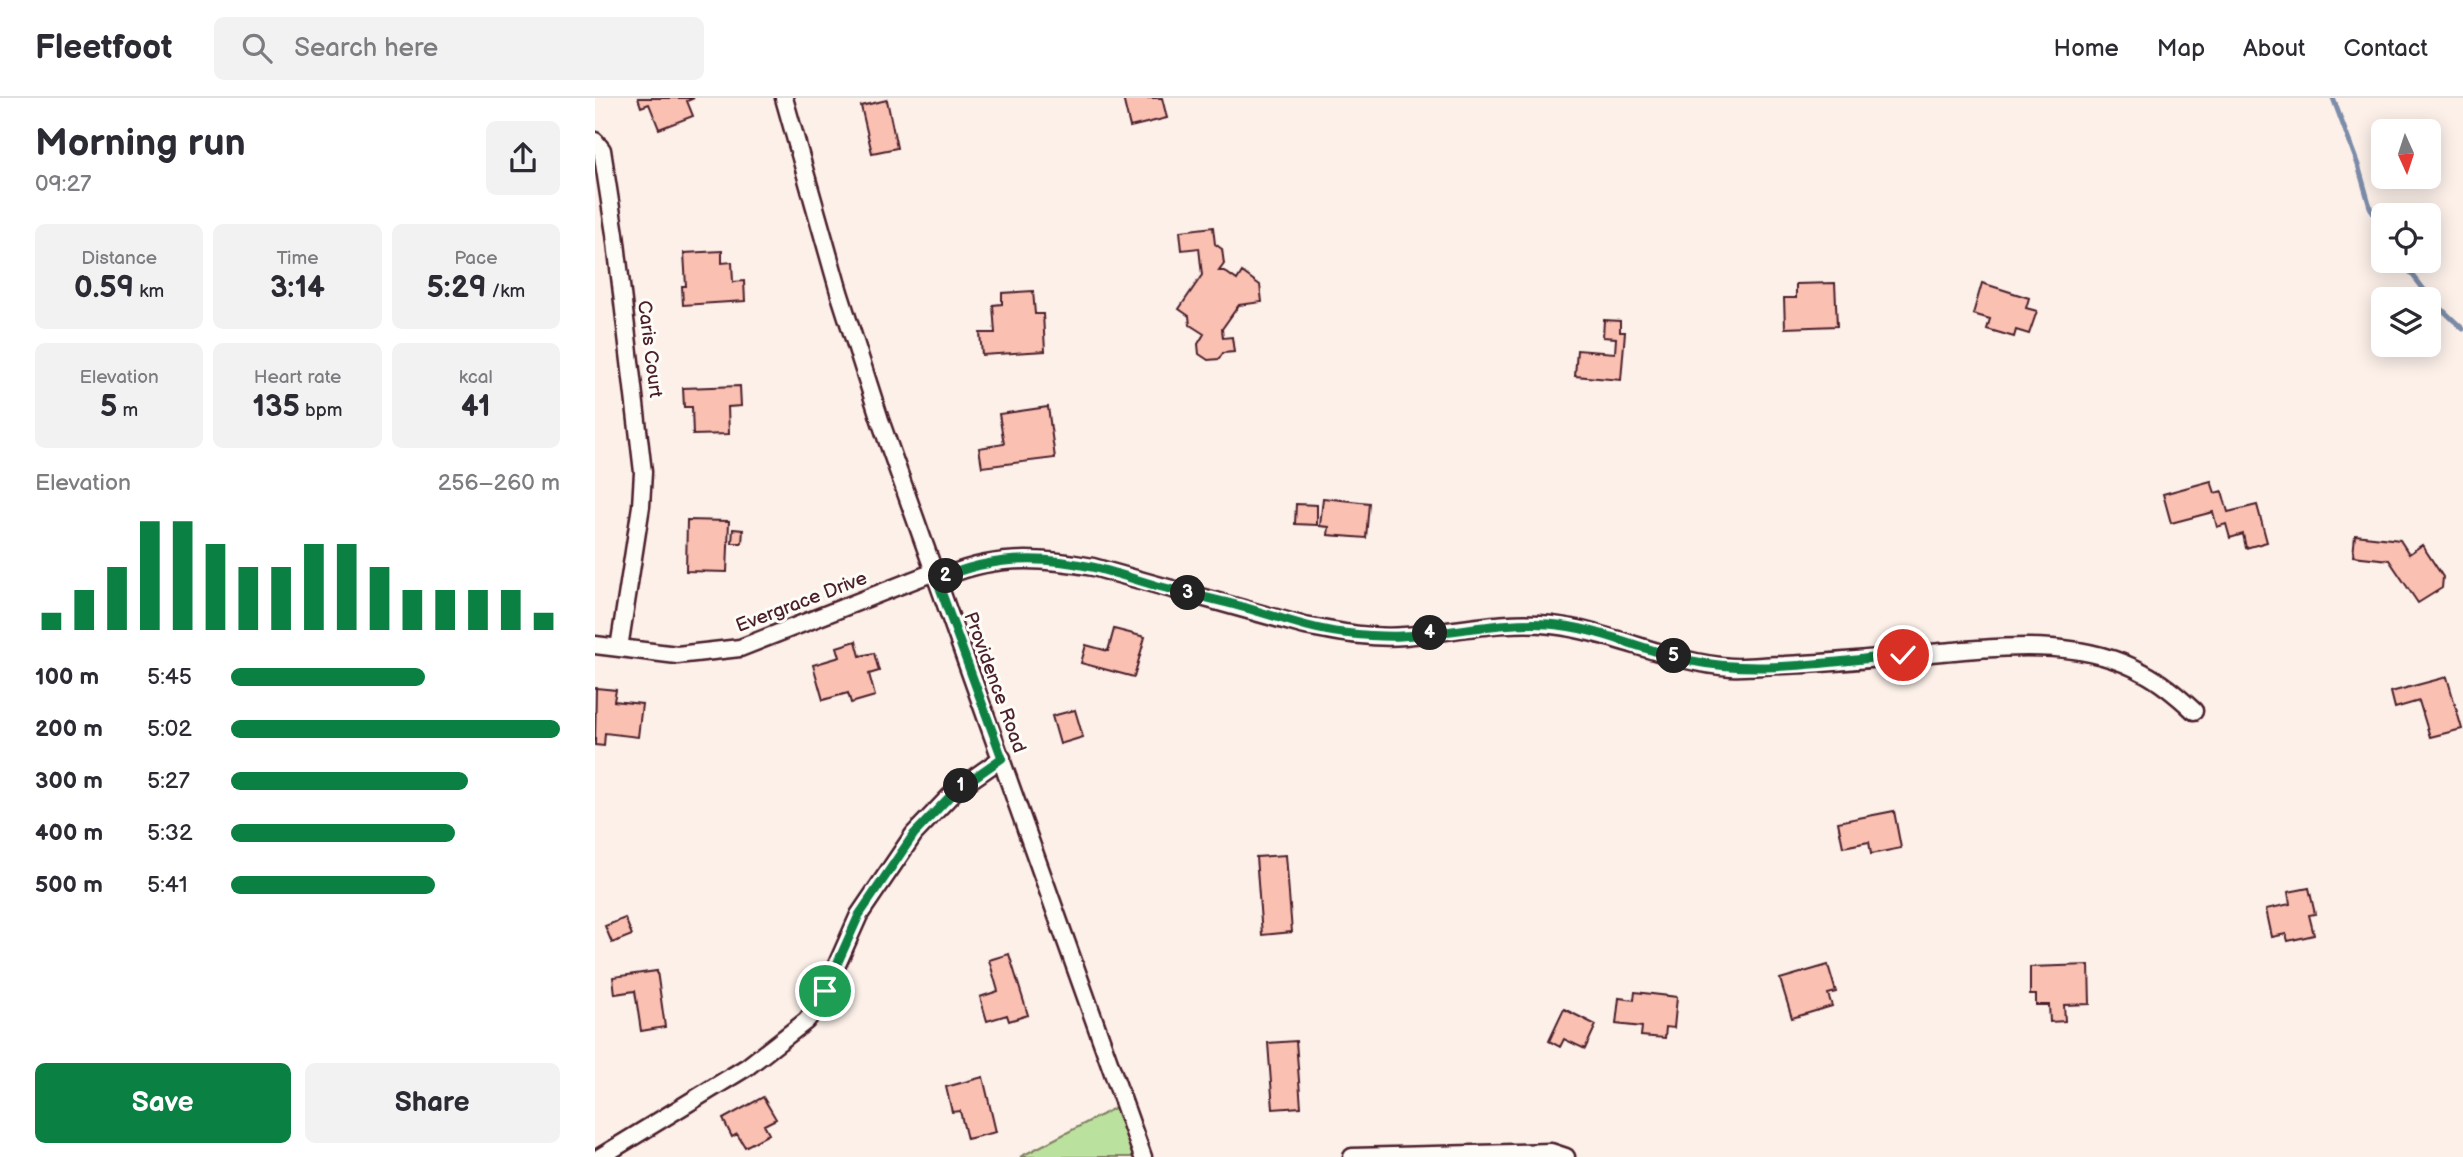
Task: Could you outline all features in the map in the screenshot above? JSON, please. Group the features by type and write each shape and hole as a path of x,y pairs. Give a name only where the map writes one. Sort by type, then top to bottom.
{"street":[{"name":"Providence Road","path":"784,98 839,292 880,420 1143,1157"},
{"name":"Caris Court","path":"595,141 602,150 615,234 643,472 641,506 619,648"},
{"name":"Evergrace Drive","path":"595,645 677,655 740,648 961,568 989,561 1067,562 1305,626 1339,632 1402,636 1509,624 1550,624 1594,632 1690,661 1732,667 1803,664 2011,646 2056,647 2097,655 2141,671 2169,688 2193,711"},
{"path":"600,1157 747,1067 806,1021 819,1005 859,915 914,834 955,791 1002,758"},
{"path":"1352,1157 1551,1153 1566,1157"}],"green space":[{"path":"1126,1102 1143,1157 1020,1157"}],"building":[{"path":"638,98 694,98 687,101 693,116 659,129 649,104 641,107"},
{"path":"1123,98 1162,98 1167,118 1130,127"},
{"path":"887,100 897,148 872,153 861,106"},
{"path":"1213,227 1215,244 1222,249 1224,264 1219,271 1224,271 1237,280 1242,272 1260,285 1262,302 1239,305 1222,329 1223,338 1232,337 1234,352 1223,353 1219,359 1208,360 1199,354 1198,344 1204,334 1190,325 1189,316 1179,309 1202,275 1199,248 1182,250 1180,231"},
{"path":"722,251 722,263 732,262 733,282 744,281 745,301 683,305 682,286 686,286 684,253"},
{"path":"1835,283 1837,326 1785,328 1784,298 1796,298 1796,284"},
{"path":"1982,283 2029,298 2026,308 2037,311 2029,334 2016,330 2014,337 1987,329 1990,319 1973,314"},
{"path":"1033,291 1035,314 1043,314 1045,351 982,355 980,333 995,333 993,305 1002,304 1002,293"},
{"path":"1604,320 1620,321 1620,332 1625,332 1621,380 1575,376 1577,350 1615,353 1616,338 1603,337"},
{"path":"740,386 741,406 728,407 729,434 693,435 692,407 684,407 683,388"},
{"path":"1048,407 1055,458 982,467 979,448 1004,444 999,414"},
{"path":"2211,481 2215,493 2222,491 2228,512 2257,505 2267,542 2246,548 2243,534 2230,538 2226,524 2217,527 2213,512 2171,523 2163,494"},
{"path":"1323,498 1369,503 1366,538 1328,535 1329,527 1320,526"},
{"path":"1296,504 1317,505 1317,525 1295,524"},
{"path":"687,520 729,521 727,572 686,571"},
{"path":"733,529 743,530 742,543 732,543"},
{"path":"2355,535 2400,540 2409,554 2422,545 2443,577 2442,588 2418,603 2389,560 2353,556"},
{"path":"1114,629 1145,637 1134,677 1081,663 1086,645 1108,651"},
{"path":"856,641 860,656 874,653 879,671 869,674 875,696 851,703 848,693 823,700 813,665 840,657 837,647"},
{"path":"2447,677 2462,729 2430,737 2419,701 2395,708 2391,692"},
{"path":"596,688 616,690 614,701 642,704 638,737 605,733 604,746 595,745"},
{"path":"1075,710 1083,737 1060,744 1052,716"},
{"path":"1894,811 1901,848 1871,854 1869,842 1843,847 1838,822"},
{"path":"1286,855 1292,932 1262,935 1256,857"},
{"path":"2309,888 2315,914 2309,915 2314,935 2288,941 2286,934 2272,937 2266,909 2290,904 2288,892"},
{"path":"625,918 632,935 612,943 605,926"},
{"path":"1009,954 1028,1015 1009,1021 1007,1015 987,1021 980,997 998,991 989,960"},
{"path":"1828,965 1836,992 1828,994 1832,1006 1792,1018 1780,979"},
{"path":"2089,965 2090,1004 2064,1005 2065,1021 2050,1022 2049,1005 2036,1005 2036,995 2030,995 2030,967"},
{"path":"657,971 665,1027 641,1031 635,991 615,994 613,977"},
{"path":"1635,992 1677,997 1674,1028 1666,1027 1665,1038 1641,1036 1642,1027 1616,1024 1619,998 1634,1000"},
{"path":"1564,1009 1596,1025 1585,1049 1564,1039 1560,1047 1549,1041"},
{"path":"1296,1041 1301,1107 1273,1109 1268,1043"},
{"path":"983,1077 996,1132 967,1139 960,1111 952,1112 946,1087"},
{"path":"763,1097 776,1119 764,1125 769,1134 745,1147 737,1134 732,1137 723,1119"}],"waterway":[{"path":"2333,98 2371,209"},
{"path":"2411,273 2432,300 2463,329"}],"route":[{"path":"825,991 859,915 914,834 955,791 1002,758 937,580 961,568 989,561 1067,562 1229,603 1305,626 1372,636 1402,636 1509,624 1550,624 1594,632 1690,661 1732,667 1903,655"}]}
